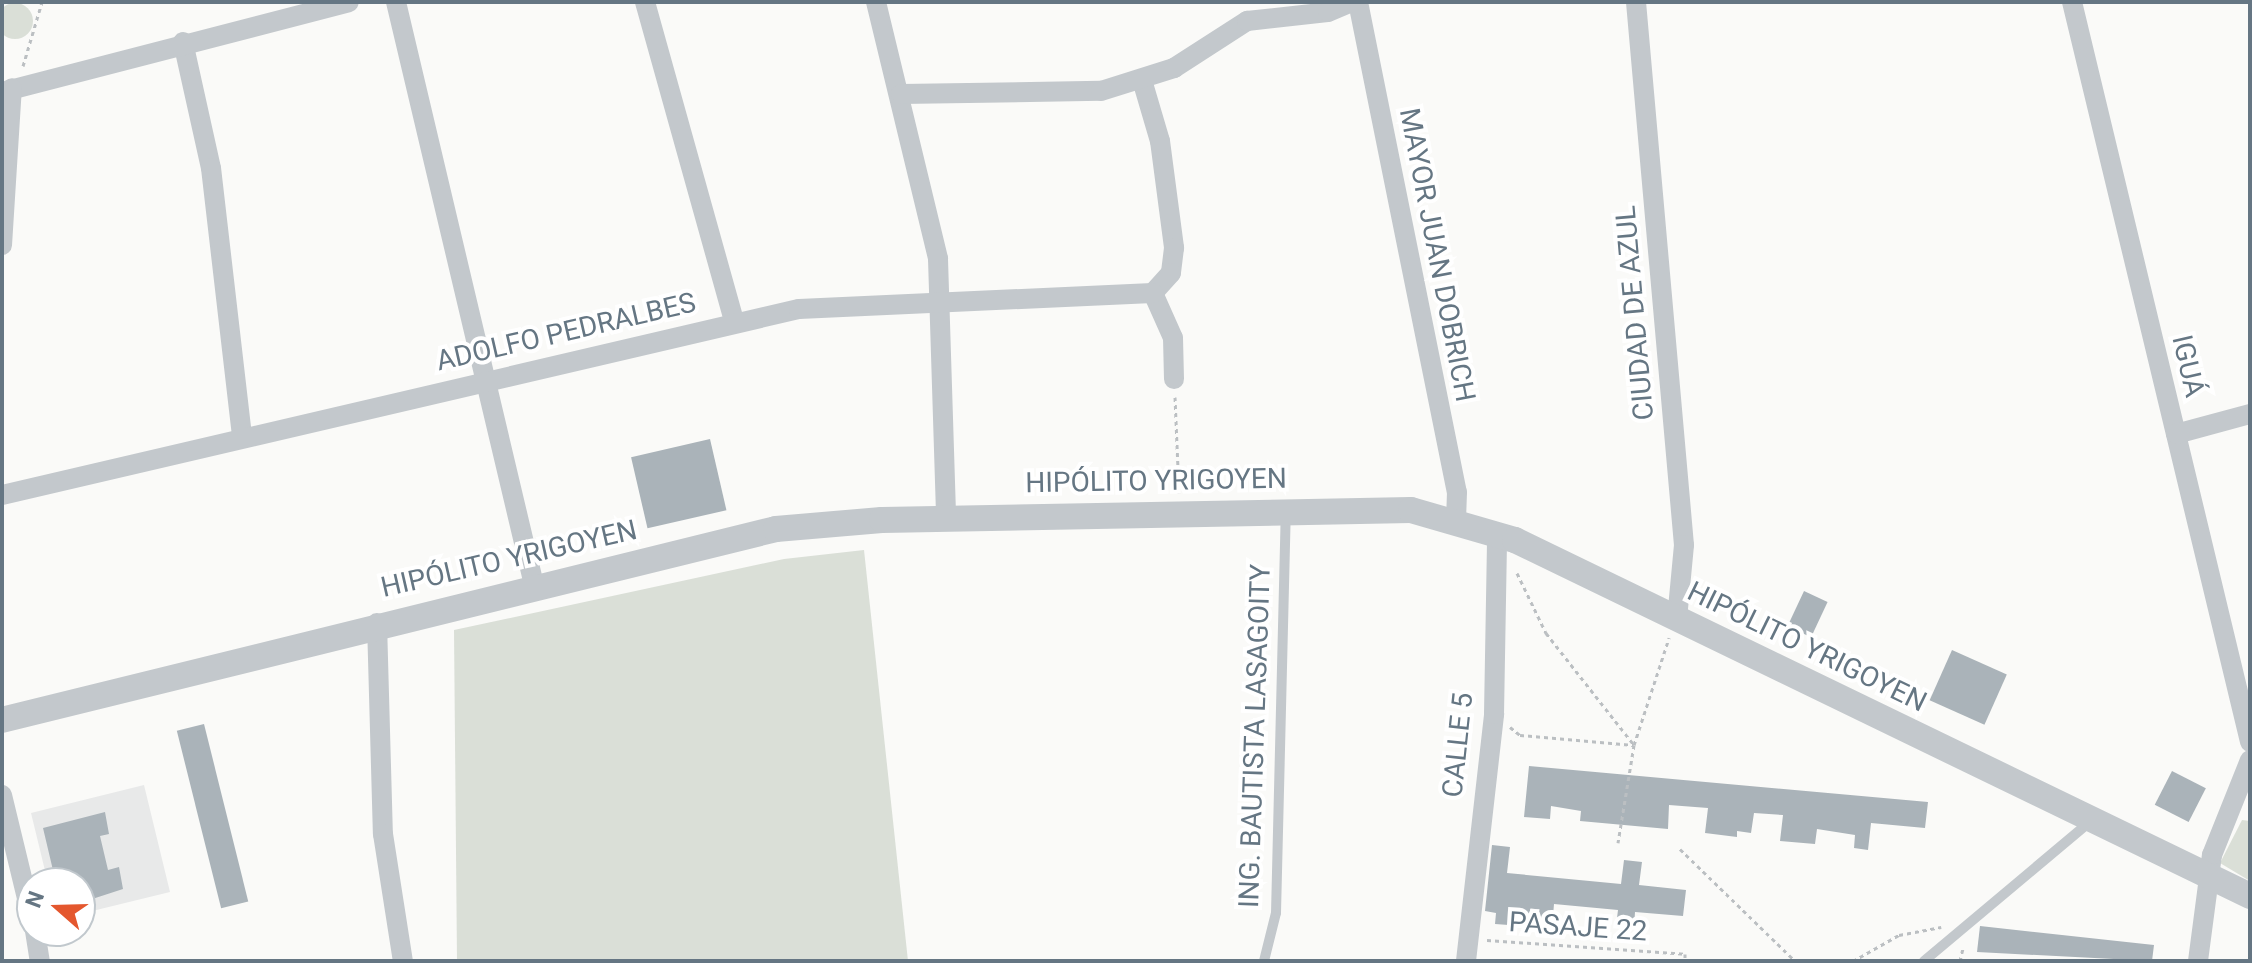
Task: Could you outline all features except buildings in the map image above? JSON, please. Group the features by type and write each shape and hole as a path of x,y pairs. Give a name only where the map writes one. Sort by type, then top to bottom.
{"street":[{"path":"2,245 7,90 183,42 349,2"},
{"path":"396,2 489,378 534,585"},
{"path":"645,2 734,321"},
{"path":"876,2 929,202 941,300 946,518"},
{"path":"901,94 1101,91 1142,80 1247,21 1328,12 1351,2"},
{"name":"MAYOR JUAN DOBRICH","path":"1358,2 1457,492 1456,519"},
{"name":"CIUDAD DE AZUL","path":"1636,2 1684,545 1677,619"},
{"name":"IGUÁ","path":"2072,2 2250,742"},
{"path":"183,42 211,168 242,435"},
{"path":"1142,80 1160,141 1174,248 1171,273 1153,293 1171,328 1174,379"},
{"name":"ADOLFO PEDRALBES","path":"2,495 242,435 734,321 830,305 1153,293"},
{"path":"2176,434 2250,414"},
{"name":"HIPÓLITO YRIGOYEN","path":"2,720 377,623 776,529 946,518 1392,509 1456,519 1497,544 1677,619 2250,896"},
{"name":"CALLE 5","path":"1466,961 1494,714 1497,544"},
{"path":"377,623 383,834 403,961"},
{"path":"2198,961 2208,878 2250,760"},
{"path":"2,795 19,867"},
{"path":"2229,816 2250,814"}],"lane":[{"name":"ING. BAUTISTA LASAGOITY","path":"1264,961 1276,913 1286,510"},
{"path":"1924,961 2091,821"}],"path":[{"path":"7,90 38,37 42,2"},
{"path":"1174,379 1180,513"},
{"path":"1497,544 1515,569 1546,633 1634,745"},
{"path":"1618,843 1634,745 1677,619"},
{"path":"1494,714 1520,735 1634,745"},
{"path":"1680,849 1795,961"},
{"path":"1853,961 1899,935 1970,922"},
{"name":"PASAJE 22","path":"1469,939 1685,954 1685,961"}],"shaded area":[{"path":"15,3 27,9 33,21 27,33 15,39 3,33 -3,21 3,9"},
{"path":"864,550 908,961 457,961 454,630 784,559"},
{"path":"144,785 170,892 96,910 96,867 44,867 31,813"},
{"path":"2242,820 2250,821 2250,881 2220,863"}]}
